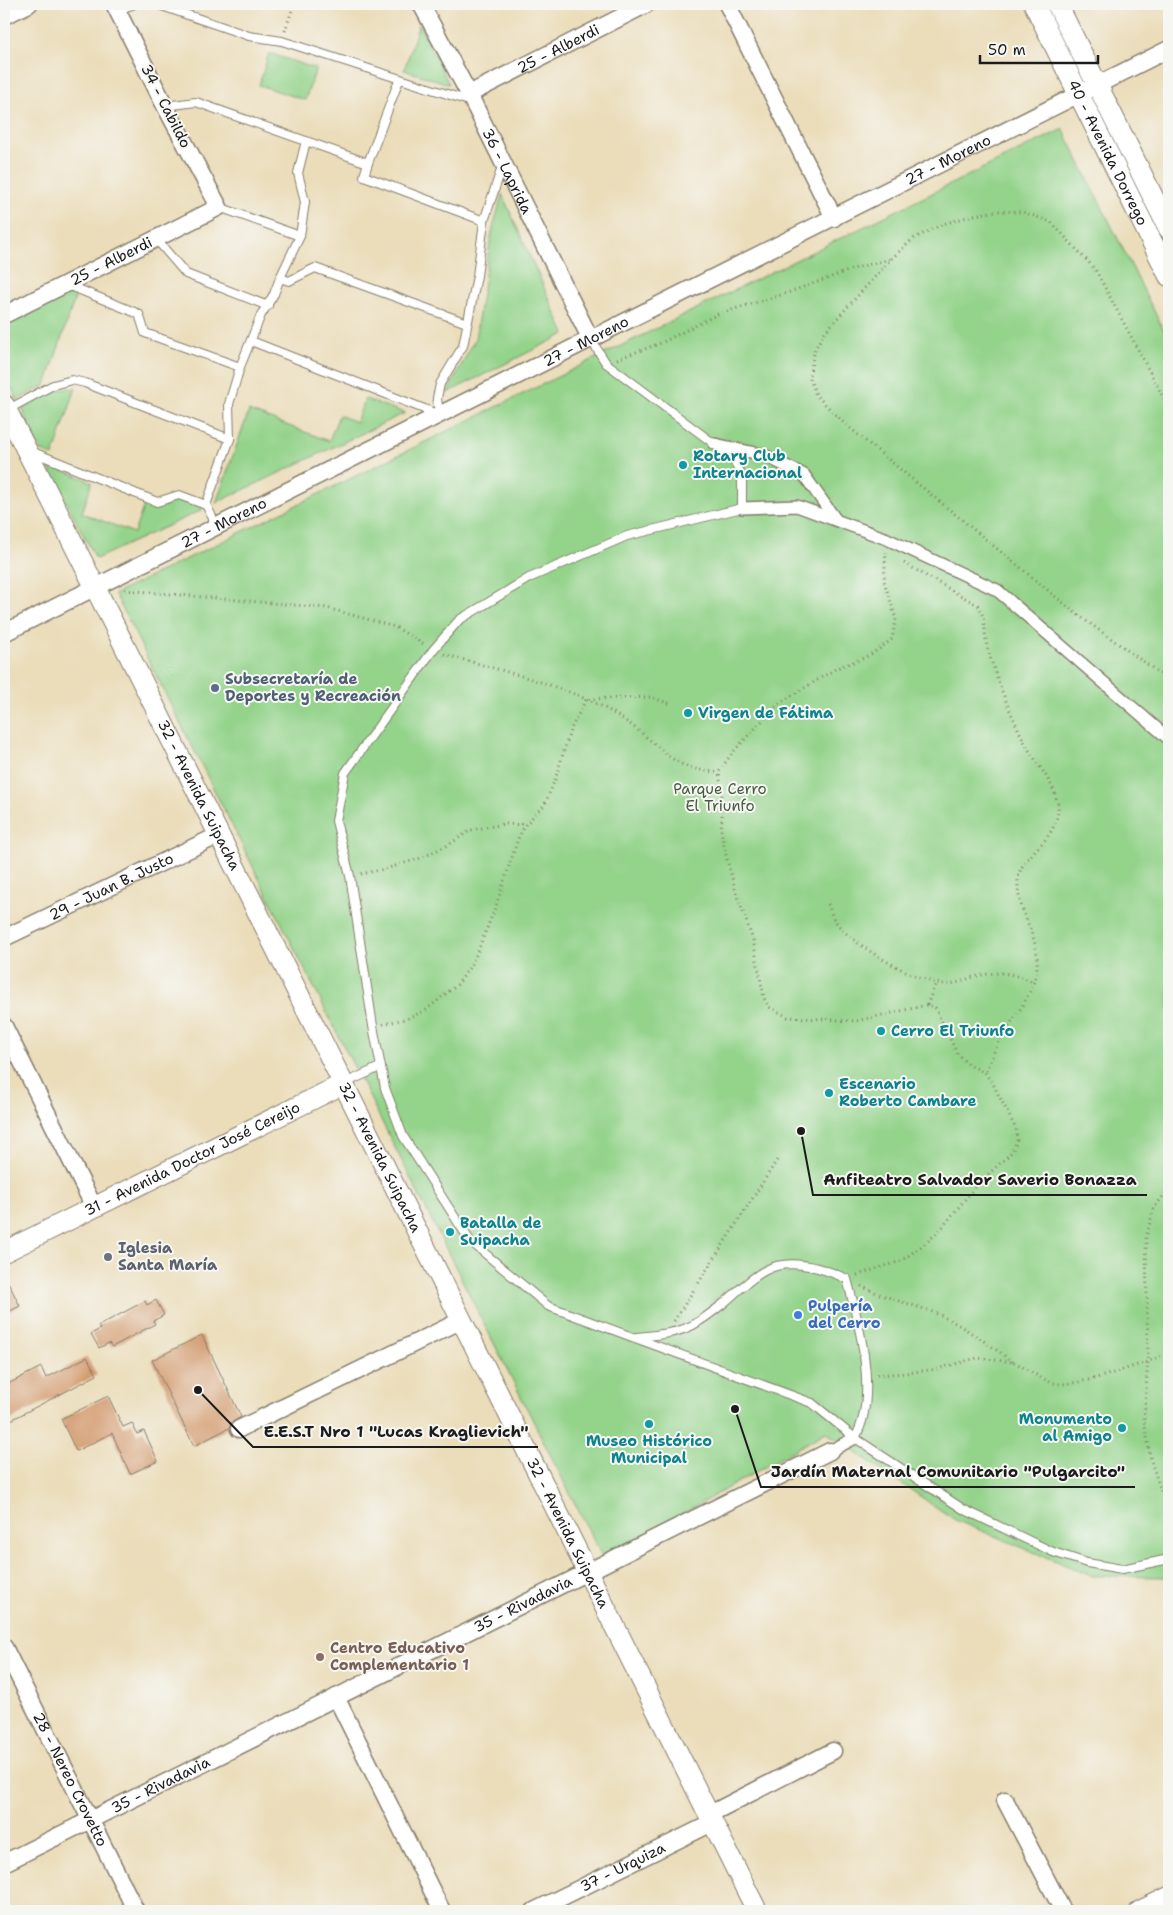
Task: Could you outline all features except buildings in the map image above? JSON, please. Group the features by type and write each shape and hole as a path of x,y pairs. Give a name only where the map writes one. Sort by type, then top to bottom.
{"street":[{"path":"4,16 29,4"},
{"name":"36 - Laprida","path":"421,4 591,340"},
{"name":"25 - Alberdi","path":"470,98 647,4"},
{"path":"727,4 834,218"},
{"name":"40 - Avenida Dorrego","path":"1034,4 1169,276"},
{"name":"40 - Avenida Dorrego","path":"1057,4 1169,229"},
{"name":"34 - Cabildo","path":"116,7 165,106 219,208"},
{"name":"27 - Moreno","path":"4,633 1169,49"},
{"name":"25 - Alberdi","path":"4,315 219,208"},
{"name":"32 - Avenida Suipacha","path":"5,407 757,1911"},
{"path":"715,444 764,455 804,475 836,520"},
{"path":"742,508 797,506 888,539 997,590 1169,739"},
{"name":"29 - Juan B. Justo","path":"4,938 219,835"},
{"path":"4,1026 94,1208"},
{"name":"31 - Avenida Doctor José Cereijo","path":"4,1252 343,1084"},
{"path":"239,1429 462,1320"},
{"name":"35 - Rivadavia","path":"4,1863 855,1438"},
{"name":"28 - Nereo Crovetto","path":"4,1647 136,1911"},
{"path":"336,1697 442,1911"},
{"name":"37 - Urquiza","path":"534,1911 710,1819 833,1751"},
{"path":"1005,1800 1063,1911"},
{"path":"1140,1911 1169,1897"}],"lane":[{"path":"116,7 134,4"},
{"path":"156,4 249,36 282,41 399,80 470,98"},
{"path":"399,80 364,176 484,221"},
{"path":"165,106 196,102 368,163"},
{"path":"206,505 230,439 228,404 240,367 261,314 268,306 274,294 300,236 305,202 298,173 306,141"},
{"path":"251,341 439,414 437,398 440,384 463,346 477,276 484,221 503,164"},
{"path":"219,208 300,236"},
{"path":"156,238 186,274 268,306"},
{"path":"280,278 289,281 315,268 467,322"},
{"path":"66,284 139,314 145,333 240,367"},
{"path":"591,340 606,363 733,458 742,477 742,508 627,536 529,578 459,620 433,650 346,773 336,820 350,876 372,1026 384,1088 403,1136 470,1241 548,1306 812,1403 855,1438 963,1509 1053,1552 1087,1563 1122,1569 1169,1559"},
{"path":"5,407 53,385 72,380 85,383 230,439"},
{"path":"26,450 157,502 179,495 206,505 217,526"},
{"name":"31 - Avenida Doctor José Cereijo","path":"343,1084 380,1067"},
{"path":"635,1338 678,1332 704,1318 754,1277 768,1269 787,1264 807,1265 847,1279 860,1329 866,1375 861,1427 855,1438"}],"path":[{"path":"282,41 294,4"},
{"path":"1169,408 1095,268 1051,222 1023,212 997,211 974,214 942,224 913,239 891,259 824,333 815,349 809,376 816,395 845,424 1078,615 1169,680"},
{"path":"606,363 662,343 718,314 784,294 859,267 891,259"},
{"path":"847,1279 901,1261 926,1242 940,1230 976,1186 1012,1152 1017,1141 1016,1129 986,1073 968,1064 958,1055 935,1008 927,1005 856,1021 788,1017 769,1007 764,998 753,940 727,860 721,831 723,802 720,772 732,753 778,704 837,668 864,658 878,650 892,638 896,619 884,581 888,539"},
{"path":"886,553 894,558"},
{"path":"903,562 979,606 983,614 988,649 998,682 1025,743 1056,797 1058,808 1056,822 1044,843 1022,866 1018,877 1017,894 1031,932 1037,956 1037,968 1022,1007 1001,1038 986,1073"},
{"path":"124,590 327,608 395,627 433,650 551,686 586,699 607,710 643,734 664,754 684,766 700,771 720,772"},
{"path":"586,699 650,697 671,704"},
{"path":"372,1026 409,1018 426,1010 458,984 477,953 496,906 518,839 525,825 545,804 556,777 570,730 586,699"},
{"path":"350,876 389,868 421,858 448,846 471,830 505,824 525,825"},
{"path":"828,904 834,920 856,942 901,969 945,984 956,983 987,973 1002,972 1021,976 1033,982"},
{"path":"927,1005 936,982"},
{"path":"666,1334 779,1157"},
{"path":"1169,1189 1154,1208 1146,1238 1148,1361 1144,1420 1151,1461 1164,1500 1169,1508"},
{"path":"847,1279 877,1294 952,1321 1014,1362 1054,1384 1070,1384 1088,1380 1169,1354"},
{"path":"866,1375 905,1374 938,1369 977,1358 1014,1362"}],"green space":[{"path":"419,24 449,84 404,70"},
{"path":"269,53 316,69 305,100 259,85"},
{"name":"Parque Cerro El Triunfo","path":"1063,129 1169,341 1169,1577 1092,1576 955,1520 826,1432 603,1559 115,594"},
{"path":"502,194 565,334 447,393 475,339 491,236"},
{"path":"62,291 76,295 46,385 17,400 4,371 4,321"},
{"path":"76,388 53,456 40,450 22,408 51,390"},
{"path":"365,399 405,413 216,503 249,411 329,441 339,415 356,422"},
{"path":"48,464 92,482 82,513 134,533 145,502 158,507 179,499 201,506 202,510 96,559"}],"place":[{"name":"Rotary Club Internacional","path":"683,465"},
{"name":"Subsecretaría de Deportes y Recreación","path":"215,688"},
{"name":"Virgen de Fátima","path":"688,713"},
{"name":"Cerro El Triunfo","path":"881,1031"},
{"name":"Escenario Roberto Cambare","path":"829,1093"},
{"name":"Anfiteatro Salvador Saverio Bonazza","path":"801,1131"},
{"name":"Batalla de Suipacha","path":"450,1232"},
{"name":"Iglesia Santa María","path":"108,1257"},
{"name":"Pulpería del Cerro","path":"798,1315"},
{"name":"E.E.S.T Nro 1 \"Lucas Kraglievich\"","path":"198,1390"},
{"name":"Jardín Maternal Comunitario \"Pulgarcito\"","path":"735,1409"},
{"name":"Museo Histórico Municipal","path":"649,1424"},
{"name":"Monumento al Amigo","path":"1122,1428"},
{"name":"Centro Educativo Complementario 1","path":"320,1657"}]}
